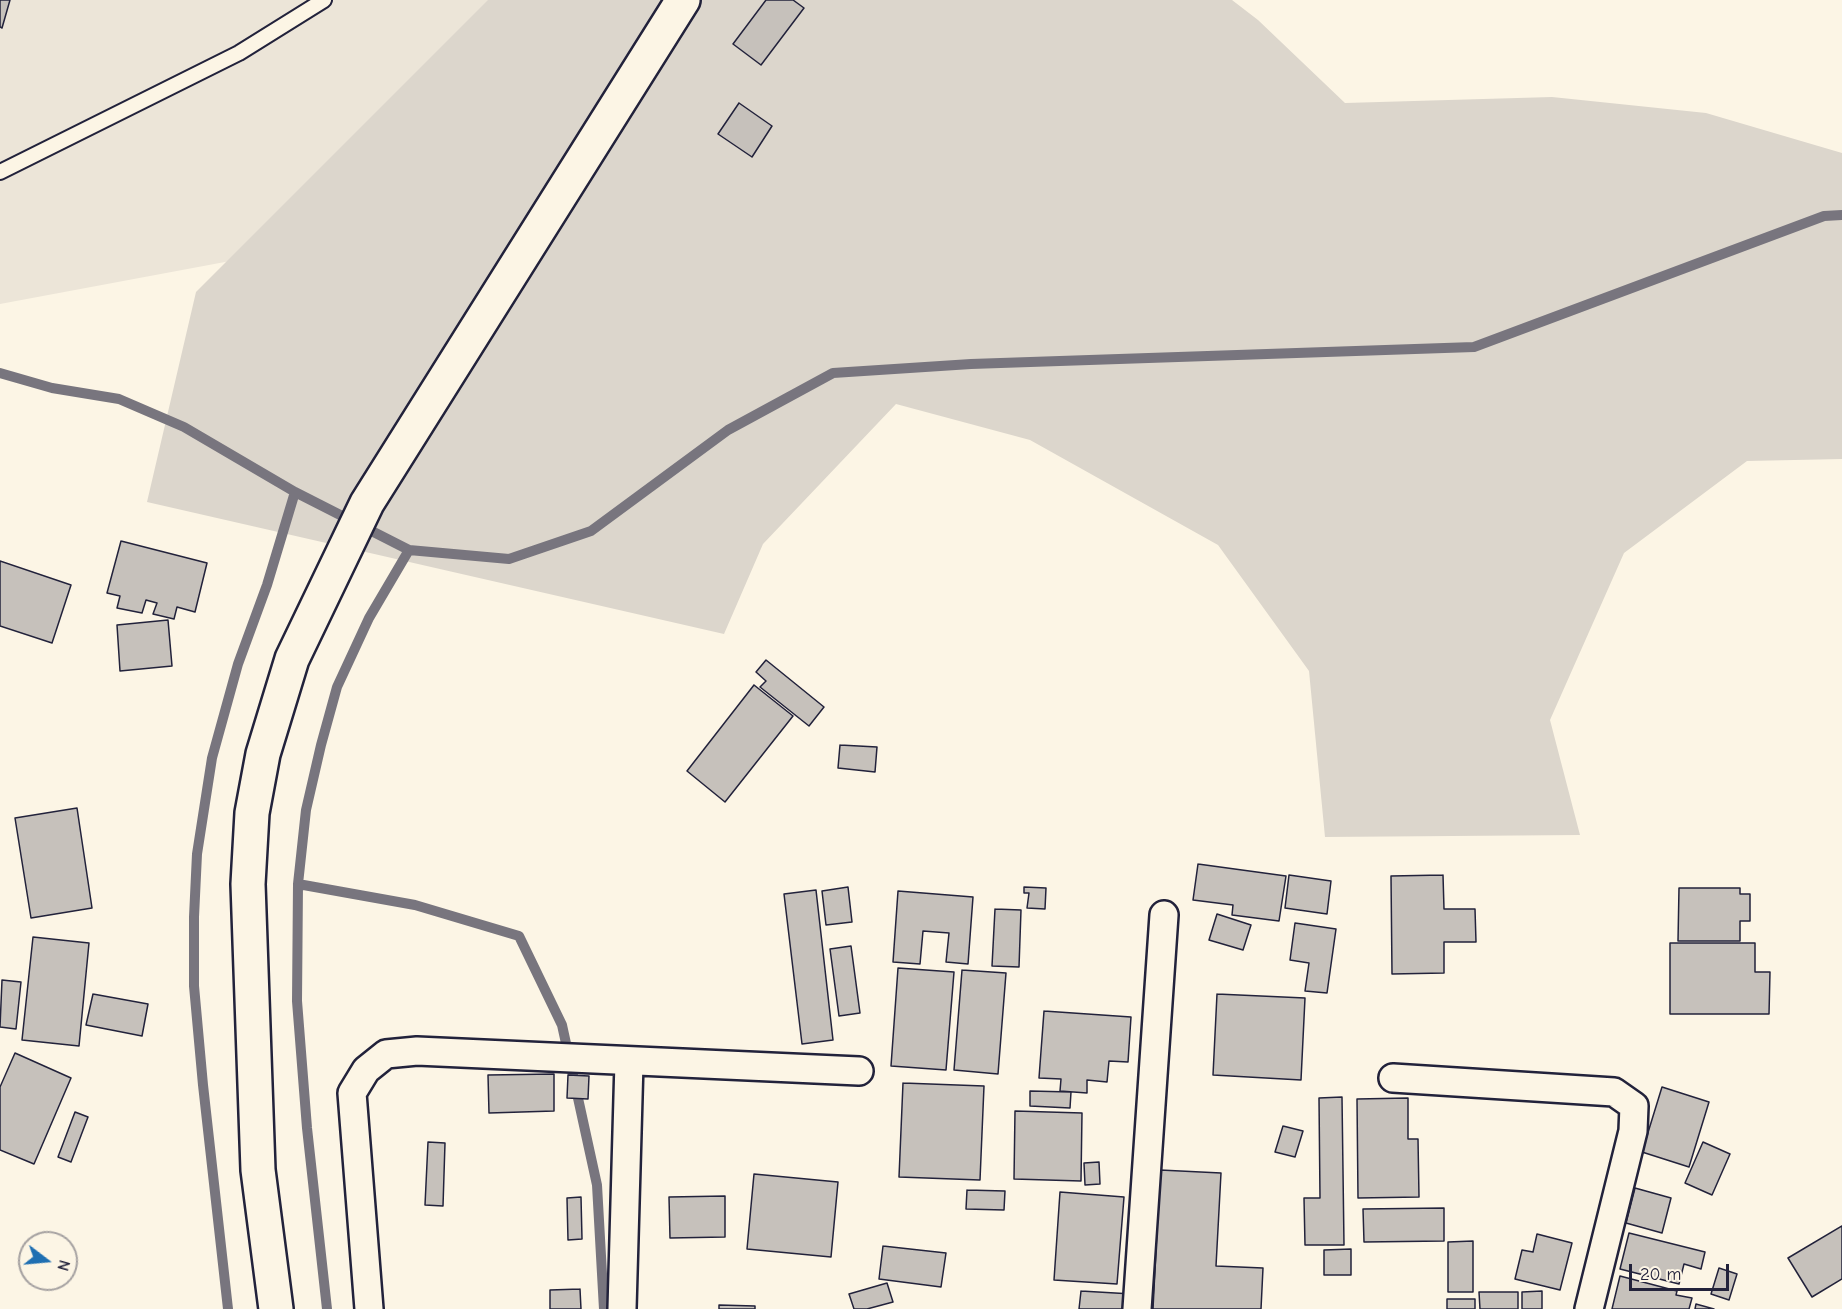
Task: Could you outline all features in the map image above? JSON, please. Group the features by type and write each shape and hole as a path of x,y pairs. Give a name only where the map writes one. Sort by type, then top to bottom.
{"main road":[{"path":"276,1309 258,1170 248,884 252,825 264,754 292,659 367,503 683,0"}],"street":[{"path":"1137,1309 1164,915"},
{"path":"369,1309 352,1093 366,1070 386,1054 417,1051 859,1071"},
{"path":"622,1309 629,1062"},
{"path":"1393,1078 1614,1092 1634,1106 1633,1131 1589,1309"}],"lane":[{"path":"0,172 238,53 324,0"}],"shaded area":[{"path":"0,0 549,0 407,228 0,304"},
{"path":"488,0 1232,0 1258,20 1345,103 1552,97 1706,113 1842,153 1842,459 1747,461 1624,553 1550,720 1580,835 1325,837 1309,671 1218,545 1030,440 896,404 763,544 724,634 147,502 196,292"}],"building":[{"path":"0,0 10,0 2,28 0,27"},
{"path":"766,0 793,0 804,8 761,65 733,44"},
{"path":"739,103 772,126 752,157 718,134"},
{"path":"121,541 207,563 195,612 177,607 174,619 153,614 157,603 146,600 142,613 117,608 120,596 107,593"},
{"path":"0,561 71,585 52,643 0,626"},
{"path":"168,620 172,666 120,671 117,625"},
{"path":"766,660 824,707 809,726 760,687 766,681 756,672"},
{"path":"754,685 793,716 725,802 687,771"},
{"path":"840,745 877,747 875,772 838,768"},
{"path":"77,808 92,908 31,918 15,818"},
{"path":"1198,864 1286,876 1279,921 1232,915 1233,905 1193,900"},
{"path":"1289,875 1331,881 1327,914 1285,908"},
{"path":"1443,875 1444,909 1475,909 1476,942 1444,942 1444,973 1392,974 1391,876"},
{"path":"848,887 852,922 826,925 822,891"},
{"path":"1024,887 1046,888 1045,909 1027,908 1029,893 1024,893"},
{"path":"1679,888 1740,888 1740,894 1750,894 1750,921 1740,921 1740,941 1678,941"},
{"path":"816,890 833,1040 802,1044 784,894"},
{"path":"898,891 973,897 968,964 946,962 949,933 923,931 920,964 893,962"},
{"path":"995,909 1021,910 1019,967 992,966"},
{"path":"1217,914 1251,925 1243,950 1209,940"},
{"path":"1295,923 1336,929 1327,993 1305,991 1309,963 1290,960"},
{"path":"33,937 89,943 79,1046 22,1040"},
{"path":"1670,943 1755,943 1755,972 1770,972 1769,1014 1670,1014"},
{"path":"851,946 860,1013 839,1016 830,949"},
{"path":"898,968 954,972 946,1070 891,1066"},
{"path":"962,970 1006,973 998,1074 954,1070"},
{"path":"2,980 21,982 16,1029 0,1027"},
{"path":"93,994 148,1004 142,1036 86,1025"},
{"path":"1217,994 1305,998 1301,1080 1213,1075"},
{"path":"1044,1011 1131,1017 1128,1062 1109,1061 1107,1082 1087,1080 1087,1093 1060,1091 1061,1079 1039,1078"},
{"path":"15,1053 71,1078 34,1164 0,1150 0,1087"},
{"path":"554,1074 554,1111 489,1113 488,1075"},
{"path":"568,1075 589,1076 588,1099 567,1098"},
{"path":"903,1083 984,1086 980,1180 899,1177"},
{"path":"1662,1087 1709,1102 1689,1167 1642,1152"},
{"path":"1030,1091 1071,1092 1070,1108 1030,1106"},
{"path":"1342,1097 1344,1245 1305,1245 1304,1198 1320,1198 1319,1098"},
{"path":"1408,1098 1408,1139 1418,1139 1419,1197 1358,1198 1357,1099"},
{"path":"1015,1111 1082,1113 1081,1181 1014,1179"},
{"path":"75,1112 88,1117 71,1162 58,1157"},
{"path":"1283,1126 1303,1131 1295,1157 1275,1152"},
{"path":"428,1142 445,1143 443,1206 425,1205"},
{"path":"1703,1142 1730,1154 1712,1195 1685,1183"},
{"path":"1099,1162 1100,1184 1085,1185 1084,1163"},
{"path":"1160,1170 1221,1173 1216,1266 1263,1268 1261,1309 1153,1309"},
{"path":"754,1174 838,1182 831,1257 747,1249"},
{"path":"1635,1188 1671,1198 1662,1233 1626,1223"},
{"path":"967,1190 1005,1191 1004,1210 966,1209"},
{"path":"1060,1192 1124,1197 1117,1284 1054,1280"},
{"path":"725,1196 725,1237 670,1238 669,1197"},
{"path":"581,1197 582,1239 568,1240 567,1198"},
{"path":"1444,1208 1444,1241 1364,1242 1363,1209"},
{"path":"1842,1226 1842,1279 1812,1297 1788,1258"},
{"path":"1629,1233 1705,1252 1701,1269 1684,1264 1679,1284 1620,1269"},
{"path":"1537,1234 1572,1243 1560,1290 1515,1279 1522,1250 1533,1252"},
{"path":"1473,1241 1473,1292 1448,1292 1448,1242"},
{"path":"883,1246 946,1253 941,1287 879,1279"},
{"path":"1351,1249 1351,1275 1324,1275 1324,1250"},
{"path":"1719,1268 1737,1274 1729,1300 1711,1294"},
{"path":"1620,1276 1677,1291 1676,1295 1692,1298 1689,1309 1612,1309"},
{"path":"887,1283 893,1302 867,1309 854,1309 849,1294"},
{"path":"580,1289 581,1309 550,1309 550,1290"},
{"path":"1081,1291 1132,1294 1131,1309 1079,1309"},
{"path":"1542,1291 1542,1309 1522,1309 1522,1292"},
{"path":"1479,1292 1518,1292 1518,1309 1480,1309"},
{"path":"1447,1299 1475,1299 1475,1309 1447,1309"},
{"path":"1696,1304 1714,1309 1695,1309"},
{"path":"719,1305 755,1306 755,1309 719,1309"}],"waterway":[{"path":"0,373 52,388 119,399 184,427 295,492 409,550 509,559 591,531 728,430 833,373 971,364 1474,347 1824,216 1842,215"},
{"path":"228,1309 194,986 197,854 212,758 238,664 267,585 295,492"},
{"path":"327,1309 307,1128 297,1001 298,884 306,810 337,687 369,618 409,550"},
{"path":"298,884 415,905 519,936 562,1025 597,1185 604,1309"}]}
